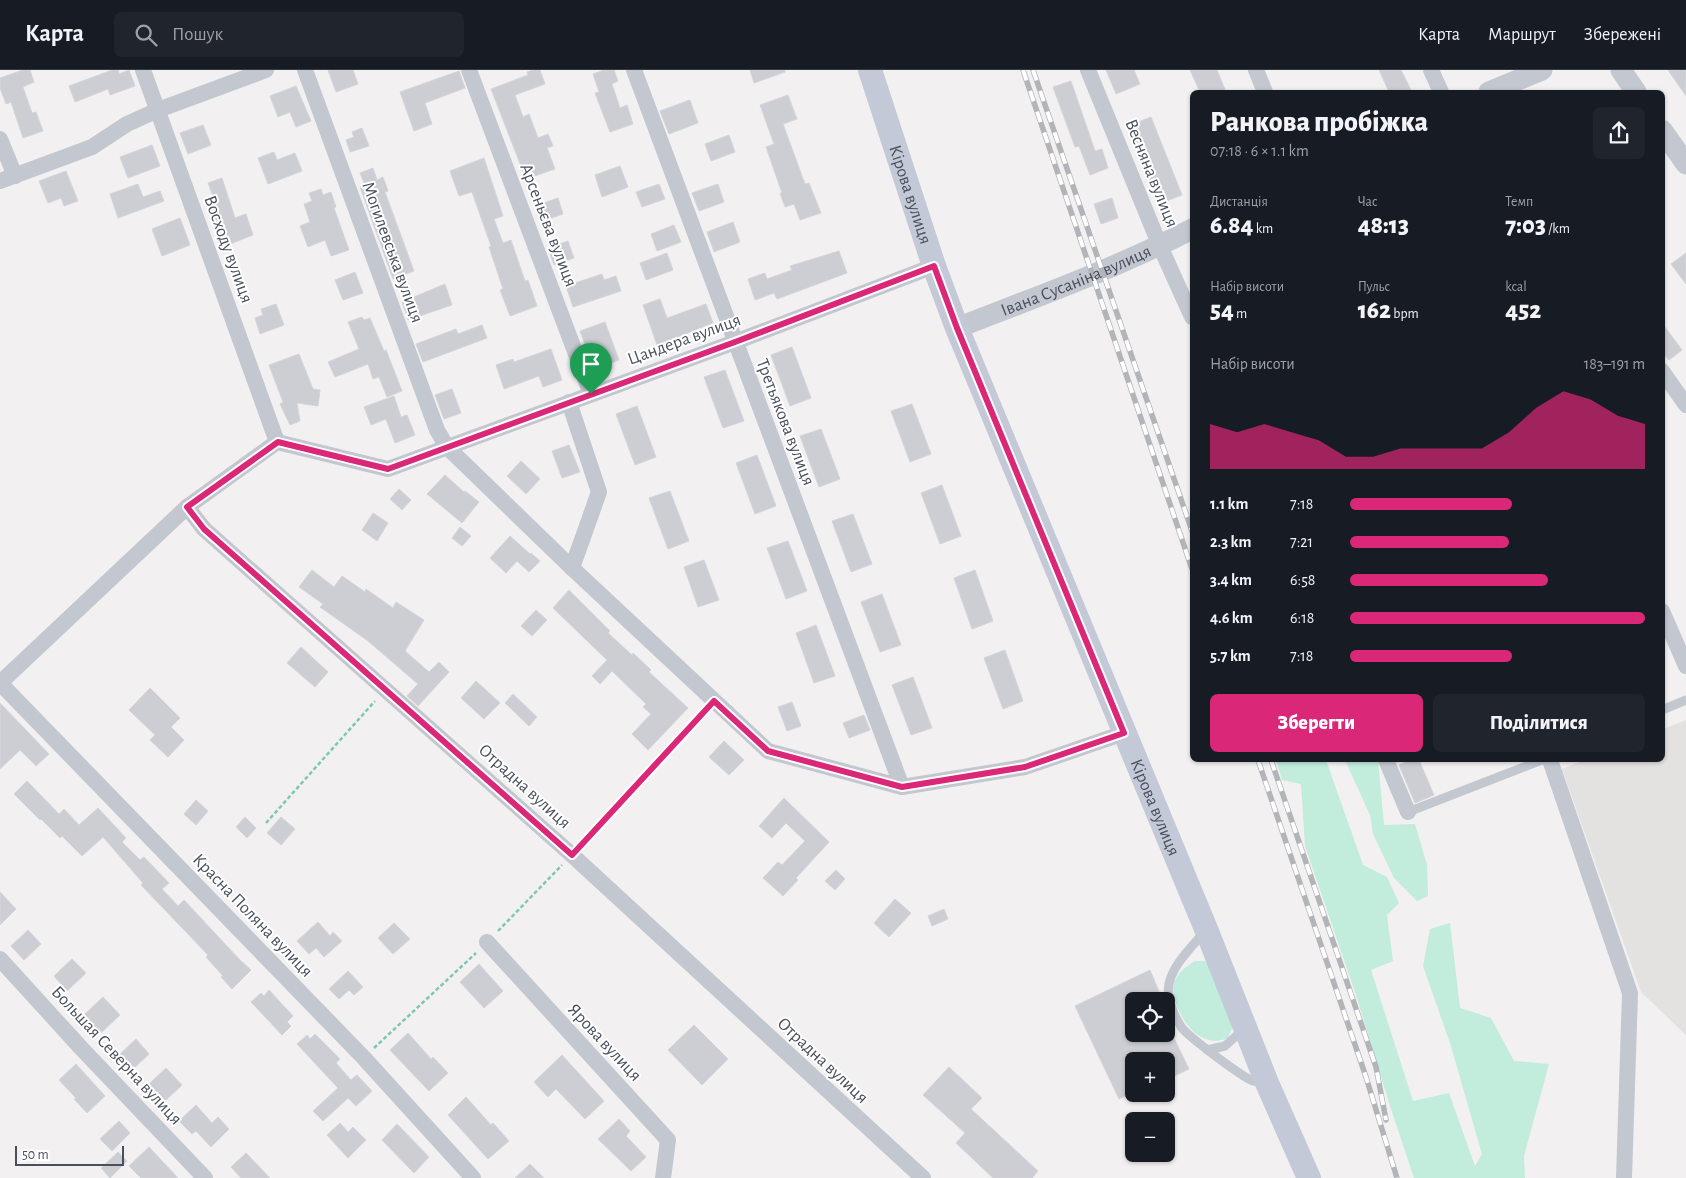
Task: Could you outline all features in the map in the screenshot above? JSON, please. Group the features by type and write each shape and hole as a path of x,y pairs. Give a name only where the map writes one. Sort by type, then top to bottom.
{"main road":[{"name":"Кірова вулиця","path":"870,70 934,266 957,328 1206,928 1267,1083 1309,1178"}],"street":[{"name":"Восходу вулиця","path":"143,70 278,442"},
{"path":"0,139 7,179 92,147 127,124 158,110 266,70"},
{"name":"Могилевська вулиця","path":"305,70 437,430 447,447"},
{"name":"Арсеньєва вулиця","path":"470,70 591,394"},
{"name":"Третьякова вулиця","path":"634,70 902,787"},
{"name":"Весняна вулиця","path":"1088,70 1160,246 1190,313"},
{"path":"1256,70 1264,90"},
{"path":"1431,70 1440,90"},
{"path":"1494,90 1542,70"},
{"path":"1621,70 1635,90"},
{"path":"1665,134 1686,164"},
{"name":"Івана Сусаніна вулиця","path":"957,328 1093,275 1160,246 1190,230"},
{"name":"Цандера вулиця","path":"278,442 388,469 735,342 934,266"},
{"path":"1665,375 1686,405"},
{"path":"569,402 599,492 572,568"},
{"path":"0,683 187,507 278,442"},
{"path":"447,447 572,568 768,751 902,787 1025,767 1124,733"},
{"name":"Отрадна вулиця","path":"187,507 204,529 572,855 923,1178"},
{"path":"1665,617 1686,666"},
{"name":"Красна Поляна вулиця","path":"0,683 363,1058 473,1178"},
{"path":"1387,762 1408,812"},
{"path":"1551,762 1630,993 1624,1178"},
{"name":"Ярова вулиця","path":"487,942 668,1140 663,1178"},
{"name":"Большая Северна вулиця","path":"0,959 82,1050 205,1178"}],"lane":[{"path":"1665,709 1686,700"},
{"path":"1408,812 1537,762"},
{"path":"1206,928 1172,972 1168,986 1168,997 1183,1029 1207,1050 1251,1080 1267,1083"},
{"path":"1207,1050 1225,1046 1246,1027"}],"path":[{"path":"266,823 386,689"},
{"path":"363,1058 487,942 572,855 714,701"}],"shaded area":[{"path":"1686,720 1686,1035 1641,992 1562,769 1579,762 1665,762 1665,728"}],"green space":[{"path":"1277,762 1327,762 1363,865 1387,877 1399,903 1387,915 1393,961 1371,970 1413,1101 1449,1093 1475,1166 1482,1154 1450,1043 1423,966 1430,929 1450,923 1460,1008 1491,1018 1514,1061 1549,1064 1524,1156 1525,1178 1414,1178 1356,995 1305,846 1301,784 1282,780"},
{"path":"1346,762 1378,762 1384,825 1415,824 1427,865 1428,896 1417,901 1394,878 1373,834 1370,815"},
{"path":"1195,961 1205,961 1211,965 1234,1023 1228,1038 1219,1041 1202,1038 1189,1027 1179,1011 1173,988 1178,976 1188,965"}],"building":[{"path":"23,70 30,70 34,82 23,87 32,113 36,112 43,131 23,138 11,102 6,104 0,88 0,78"},
{"path":"112,70 118,70 119,74 129,70 135,86 110,95 108,89 75,102 69,86"},
{"path":"328,70 353,70 358,84 336,92"},
{"path":"540,70 545,84 515,95 523,117 529,114 538,138 548,134 553,146 547,148 555,169 526,179 491,89 528,75 527,72"},
{"path":"604,70 614,70 618,81 612,84 620,108 627,105 633,124 610,132 595,93 599,92 593,74"},
{"path":"750,70 785,70 785,72 754,83"},
{"path":"1106,70 1134,70 1140,84 1116,94"},
{"path":"1190,70 1217,70 1225,90 1199,90"},
{"path":"1379,70 1401,70 1411,90 1388,90"},
{"path":"1668,70 1686,70 1686,96"},
{"path":"459,71 465,88 425,103 432,124 414,131 400,92"},
{"path":"1071,81 1095,151 1102,149 1108,168 1090,175 1079,146 1075,147 1053,87"},
{"path":"296,86 311,121 296,127 290,112 278,117 270,96"},
{"path":"788,95 797,119 783,124 805,184 809,183 821,213 800,220 794,204 785,207 780,193 782,193 766,147 774,144 760,105"},
{"path":"690,100 698,123 669,134 660,111"},
{"path":"1151,117 1182,195 1159,204 1128,126"},
{"path":"203,125 211,145 188,154 180,133"},
{"path":"362,128 369,146 350,152 346,140 354,137 352,132"},
{"path":"729,135 735,152 711,161 705,144"},
{"path":"152,145 160,166 128,178 120,157"},
{"path":"274,152 277,160 295,153 302,171 268,184 258,158"},
{"path":"484,158 503,216 494,219 503,243 511,240 525,281 528,280 537,306 510,316 500,290 503,289 489,247 491,246 472,192 459,196 450,171"},
{"path":"620,166 628,187 602,197 595,175"},
{"path":"373,168 377,180 383,177 388,191 385,192 414,271 393,279 360,187 365,185 360,173"},
{"path":"66,171 78,201 64,206 61,198 48,203 39,181"},
{"path":"222,178 235,218 246,214 253,235 225,246 211,206 216,204 208,183"},
{"path":"138,184 143,197 160,191 164,201 118,218 110,194"},
{"path":"659,184 665,199 642,207 636,192"},
{"path":"718,184 724,202 699,211 692,193"},
{"path":"321,189 323,195 331,192 336,207 334,208 349,250 331,256 325,240 308,247 300,226 310,222 304,204 312,201 309,193"},
{"path":"558,198 563,214 543,221 538,205"},
{"path":"1112,198 1118,218 1101,224 1094,204"},
{"path":"180,218 190,245 162,256 152,229"},
{"path":"733,222 740,242 714,252 707,232"},
{"path":"674,225 681,242 657,251 651,234"},
{"path":"568,241 574,258 554,265 548,248"},
{"path":"839,251 847,273 777,299 774,293 755,300 748,279 765,273 767,279 792,270 790,266"},
{"path":"667,253 673,270 646,280 640,263"},
{"path":"1686,253 1686,284 1671,264"},
{"path":"355,272 363,293 343,300 335,280"},
{"path":"602,274 604,280 616,276 621,291 573,307 566,286"},
{"path":"445,284 452,305 408,320 402,302"},
{"path":"660,299 667,318 706,304 713,323 657,345 643,305"},
{"path":"276,304 284,325 260,334 255,318 263,315 261,309"},
{"path":"362,317 364,320 370,318 384,351 386,350 402,391 387,397 379,377 373,379 368,364 335,377 328,362 359,349 348,322"},
{"path":"605,322 619,360 594,369 580,331"},
{"path":"482,325 487,338 423,362 416,344 456,329 458,334"},
{"path":"1665,327 1682,350 1669,360 1665,355"},
{"path":"792,347 811,398 790,406 771,355"},
{"path":"551,349 562,380 543,387 539,376 504,389 496,365 513,359 514,362"},
{"path":"299,354 313,389 320,390 318,406 297,403 300,421 290,425 280,404 283,402 269,365"},
{"path":"725,370 744,421 723,428 704,377"},
{"path":"452,389 461,413 444,419 435,395"},
{"path":"394,396 401,417 407,415 415,435 395,443 386,419 371,425 364,407"},
{"path":"912,404 931,454 910,462 891,411"},
{"path":"637,406 656,457 635,465 616,414"},
{"path":"821,429 840,479 819,487 800,436"},
{"path":"569,445 580,472 562,478 552,451"},
{"path":"757,455 776,506 755,514 736,463"},
{"path":"521,461 540,479 526,494 507,476"},
{"path":"445,475 479,502 462,523 427,494"},
{"path":"942,485 961,536 940,544 921,493"},
{"path":"399,489 411,500 402,510 390,499"},
{"path":"670,491 689,541 668,549 649,498"},
{"path":"373,513 388,523 377,541 362,530"},
{"path":"853,514 872,564 851,572 832,521"},
{"path":"460,527 471,536 462,546 452,538"},
{"path":"510,536 540,561 529,572 517,561 506,573 490,558"},
{"path":"788,541 807,591 786,599 767,548"},
{"path":"704,560 719,600 698,607 684,567"},
{"path":"312,570 334,587 342,576 365,592 366,589 393,608 396,602 424,620 405,651 429,672 439,662 449,672 418,706 407,696 418,684 368,641 320,607 323,604 299,587"},
{"path":"975,570 993,621 972,629 954,578"},
{"path":"569,590 610,631 608,633 632,655 633,653 651,670 649,672 688,708 648,750 632,734 651,714 643,707 646,704 612,671 600,684 592,676 607,660 553,608"},
{"path":"882,594 901,645 880,652 861,602"},
{"path":"536,610 547,620 532,636 521,626"},
{"path":"816,625 835,676 814,683 796,633"},
{"path":"301,647 328,672 315,687 287,663"},
{"path":"1005,650 1023,701 1003,709 984,658"},
{"path":"913,677 932,728 911,735 892,685"},
{"path":"476,681 500,703 484,719 461,698"},
{"path":"150,688 180,718 171,727 184,740 168,757 150,740 155,735 129,710"},
{"path":"513,694 537,717 529,726 505,703"},
{"path":"792,702 801,726 787,731 778,707"},
{"path":"0,703 49,754 36,766 20,750 0,769"},
{"path":"864,715 870,730 849,738 843,723"},
{"path":"724,741 744,760 729,775 709,757"},
{"path":"1406,762 1420,762 1434,795 1415,803 1399,765"},
{"path":"27,781 59,814 64,809 79,825 98,808 126,838 122,842 140,860 144,857 169,883 162,889 178,906 184,900 251,970 232,989 206,957 208,955 141,885 143,883 103,837 82,856 62,836 60,838 40,820 14,794"},
{"path":"784,798 829,842 796,878 798,880 783,896 763,878 778,862 782,865 805,841 786,823 772,838 759,826"},
{"path":"196,800 208,811 196,825 184,814"},
{"path":"245,817 256,828 247,838 236,827"},
{"path":"281,817 295,829 281,845 267,833"},
{"path":"836,870 845,879 835,890 825,881"},
{"path":"0,892 16,909 0,925"},
{"path":"895,899 911,913 889,937 874,923"},
{"path":"944,909 948,919 932,926 928,916"},
{"path":"318,922 330,936 333,932 342,941 324,957 316,948 309,954 297,941"},
{"path":"394,923 410,939 393,954 378,938"},
{"path":"28,930 41,944 24,960 11,946"},
{"path":"72,959 86,973 67,991 54,976"},
{"path":"479,964 503,991 484,1008 460,982"},
{"path":"1150,970 1159,992 1125,992 1125,1042 1175,1042 1175,1040 1189,1069 1175,1076 1175,1052 1125,1052 1125,1096 1119,1099 1075,1006"},
{"path":"348,971 363,987 354,995 349,990 339,999 329,989"},
{"path":"269,990 293,1016 287,1022 291,1026 282,1035 251,1002 261,993 264,996"},
{"path":"103,997 120,1015 101,1033 84,1015"},
{"path":"694,1025 728,1059 702,1085 668,1050"},
{"path":"408,1033 431,1059 433,1057 448,1073 429,1091 390,1050"},
{"path":"315,1034 340,1059 336,1063 351,1080 357,1075 372,1091 356,1106 348,1098 323,1121 313,1111 338,1088 297,1044 307,1035 310,1039"},
{"path":"136,1039 149,1054 132,1070 118,1056"},
{"path":"562,1055 604,1101 585,1119 556,1089 548,1097 534,1082"},
{"path":"76,1064 105,1096 87,1113 59,1080"},
{"path":"949,1067 982,1098 971,1109 1038,1171 1032,1178 993,1178 956,1143 965,1133 923,1095"},
{"path":"166,1068 182,1085 165,1101 149,1084"},
{"path":"466,1097 491,1125 493,1123 509,1141 488,1159 448,1115"},
{"path":"196,1105 212,1123 218,1117 229,1129 211,1147 196,1131 192,1134 179,1121"},
{"path":"619,1119 630,1131 626,1136 646,1157 631,1171 598,1139"},
{"path":"119,1121 130,1133 112,1151 100,1139"},
{"path":"340,1123 348,1132 353,1127 366,1140 348,1158 327,1135"},
{"path":"397,1124 429,1157 414,1173 382,1140"},
{"path":"149,1147 178,1178 141,1178 129,1166"},
{"path":"118,1152 127,1161 110,1178 101,1168"},
{"path":"246,1153 270,1178 241,1178 231,1167"},
{"path":"530,1164 544,1178 515,1178"}],"railway":[{"path":"1023,70 1190,563"},
{"path":"1033,70 1190,525"},
{"path":"1259,762 1366,1077 1397,1178"},
{"path":"1272,762 1376,1067 1386,1120"}],"route":[{"path":"934,266 957,328 1124,733 1025,767 902,787 768,751 714,701 572,855 204,529 187,507 278,442 388,469 591,394 735,342 934,266"}]}
